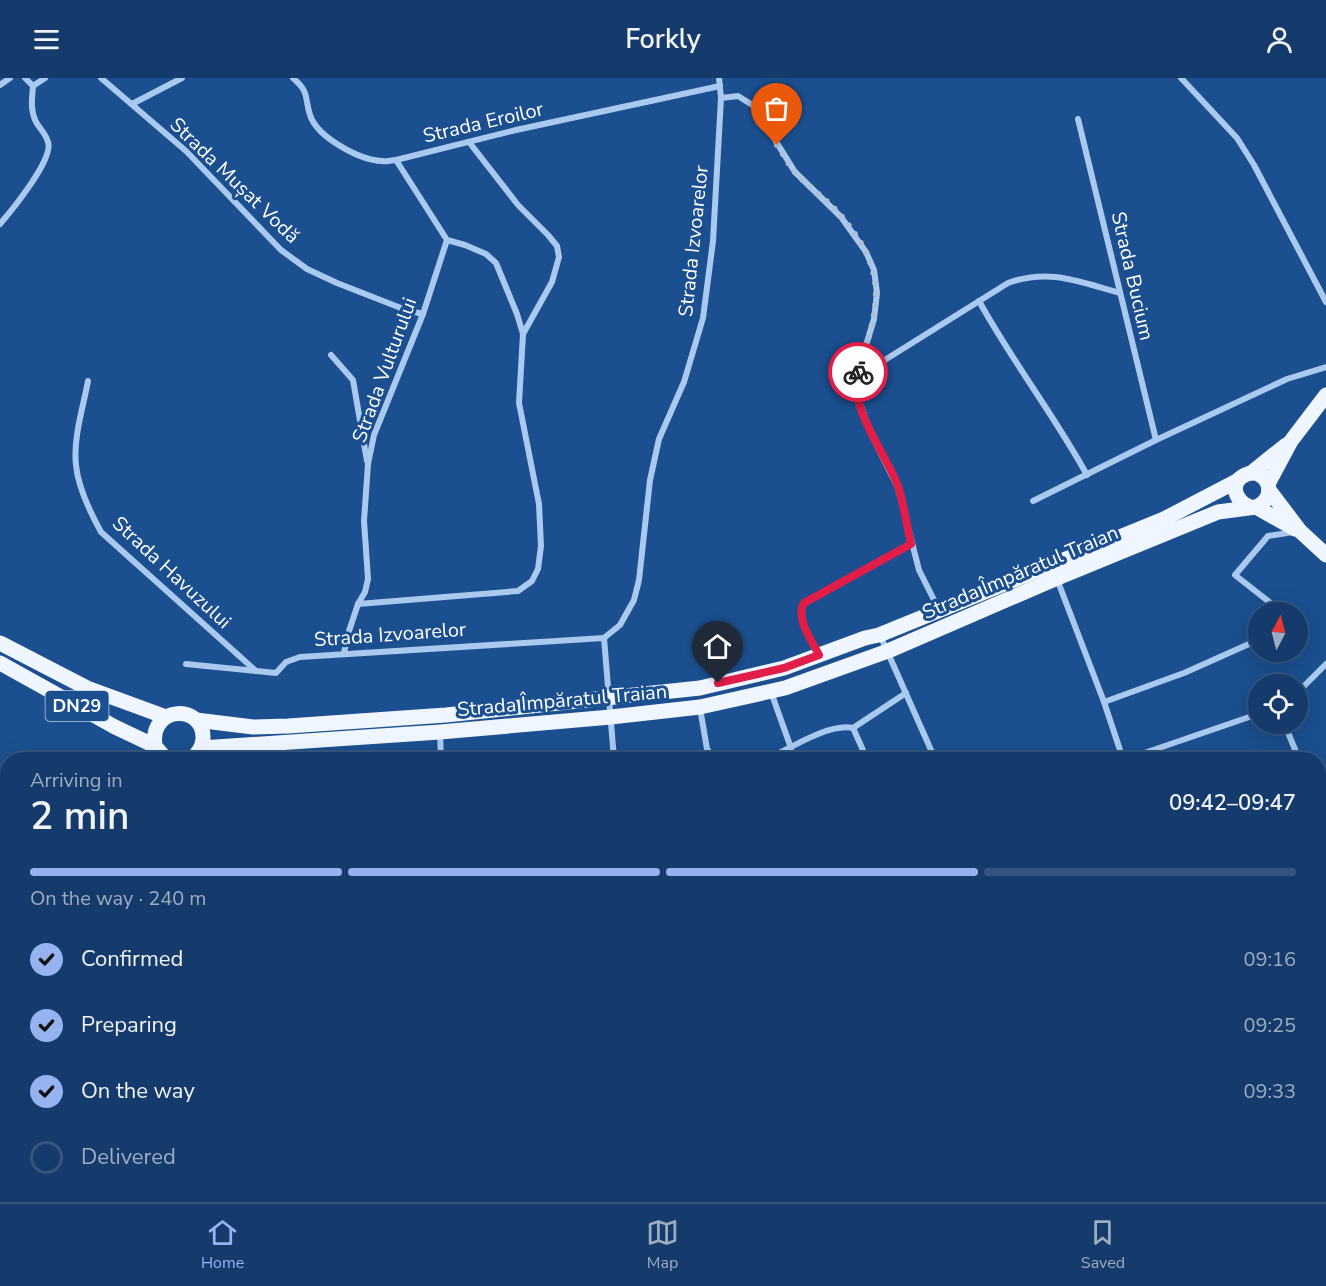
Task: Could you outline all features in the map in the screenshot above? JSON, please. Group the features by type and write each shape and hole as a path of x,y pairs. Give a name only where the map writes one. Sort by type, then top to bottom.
{"main road":[{"name":"DN29","path":"1253,507 1265,501 1269,487 1291,441 1326,395"},
{"name":"DN29","path":"1238,481 1291,441"},
{"path":"1251,473 1262,476 1300,531 1326,555"},
{"path":"1238,481 1235,492 1240,502 1300,531"},
{"name":"Strada Împăratul Traian","path":"196,720 253,727 288,726 446,715 700,688 784,668 879,635 1164,519 1238,481"},
{"name":"Strada Împăratul Traian","path":"236,752 700,707 785,688 888,651 1218,512 1253,507"},
{"name":"DN29","path":"0,643 87,688 166,717"},
{"name":"DN29","path":"0,663 156,752"},
{"name":"DN29","path":"158,752 154,737 155,729 166,717 182,713 196,720"},
{"path":"196,720 203,735 196,752"}],"street":[{"path":"0,85 10,78"},
{"path":"0,224 43,166 50,144 36,123 32,111 33,86 25,78"},
{"path":"33,86 45,78"},
{"name":"Strada Mușat Vodă","path":"101,78 186,151 281,250 307,269 337,283 406,310 423,314"},
{"path":"132,104 182,78"},
{"name":"Strada Eroilor","path":"294,78 304,88 310,117 322,132 337,146 381,161 396,160 720,86"},
{"name":"Strada Izvoarelor","path":"186,664 276,673 286,662 300,657 604,638 620,625 634,600 639,579 650,480 659,439 684,382 703,318 713,241 721,98 719,78"},
{"path":"1181,78 1237,138 1254,165 1326,302"},
{"path":"721,98 738,96 754,106 795,172 841,216 866,252 874,270 876,292 874,319 856,378 858,398 871,434 898,488 919,570 939,610"},
{"name":"Strada Bucium","path":"1078,119 1156,440"},
{"path":"469,142 518,206 557,246 559,257 552,282 523,334"},
{"path":"358,604 518,591 532,581 538,569 542,546 539,504 519,404 523,334 517,314 496,263 486,254 447,240 396,160"},
{"name":"Strada Vulturului","path":"344,653 368,579 364,521 368,464 374,435 423,314 447,240"},
{"path":"856,378 1008,283 1023,277 1050,275 1120,292"},
{"path":"979,301 1087,475"},
{"path":"331,355 353,380 368,464"},
{"path":"1033,501 1287,379 1326,367"},
{"name":"Strada Havuzului","path":"88,381 77,437 76,466 89,512 101,532 256,671"},
{"path":"1269,602 1235,575 1268,536 1300,531"},
{"path":"819,655 802,619 801,608 804,603 911,544"},
{"path":"1057,578 1122,752"},
{"path":"879,635 932,752"},
{"path":"604,638 614,752"},
{"path":"1104,702 1184,673 1248,644"},
{"path":"1308,682 1326,664"},
{"path":"771,691 791,748"},
{"path":"783,752 827,731 844,726 853,728 906,693"},
{"path":"700,707 709,752"},
{"path":"1146,752 1248,717"},
{"path":"853,728 864,752"},
{"path":"440,732 441,752"},
{"path":"1289,734 1296,752"}],"way so far":[{"path":"777,145 795,172 841,216 866,252 874,270 876,292 874,319 858,372"}],"route":[{"path":"718,683 784,668 819,655 802,619 801,608 804,603 911,544 898,488 871,434 858,398 856,378 858,372"}]}
